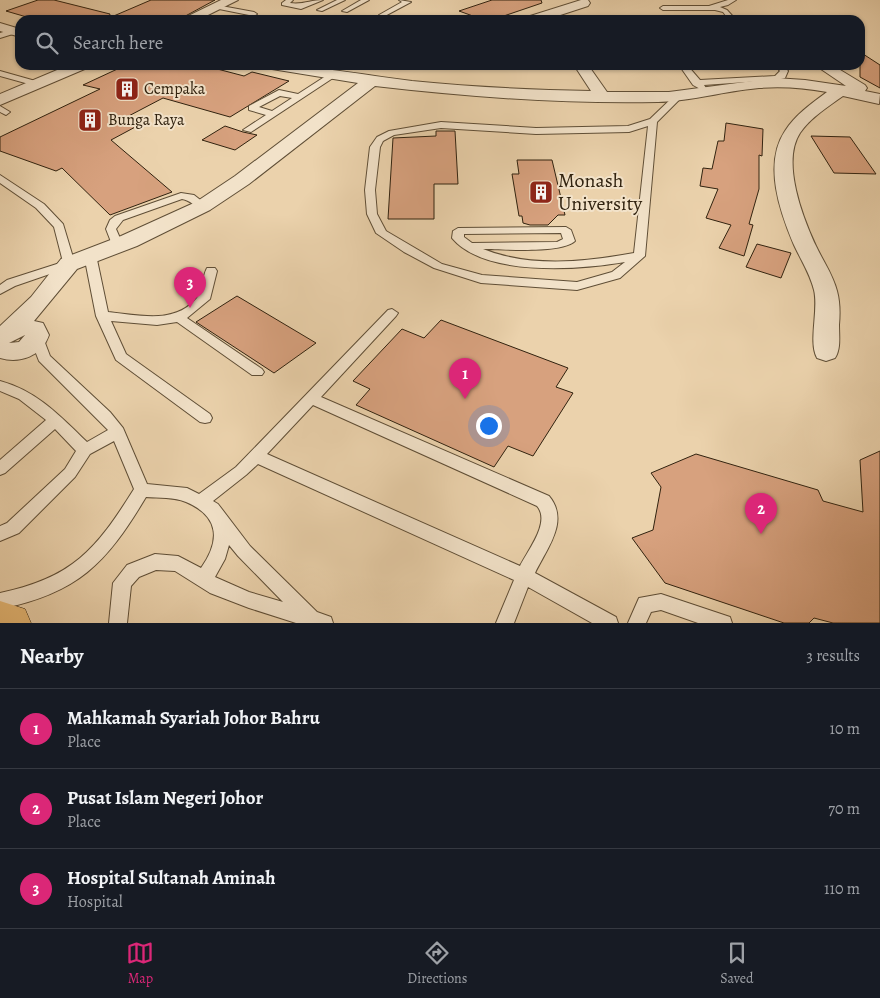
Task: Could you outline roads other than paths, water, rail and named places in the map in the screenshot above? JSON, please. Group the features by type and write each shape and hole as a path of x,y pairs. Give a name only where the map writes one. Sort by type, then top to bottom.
{"main road":[{"path":"0,620 11,623"}],"street":[{"path":"198,15 232,0"},
{"path":"547,15 584,3"},
{"path":"0,19 11,30"},
{"path":"4,101 36,84 70,70"},
{"path":"299,70 370,82 509,93 603,97 678,97 701,87 762,83 835,84 880,99"},
{"path":"584,70 603,97"},
{"path":"825,70 835,84"},
{"path":"16,344 39,302 80,259 117,245 203,206 242,180 370,82"},
{"path":"826,352 826,293 818,268 792,218 785,181 786,153 790,134 818,107 835,84"}],"lane":[{"path":"290,0 284,4 301,7 320,0"},
{"path":"320,10 342,0"},
{"path":"345,11 366,0"},
{"path":"662,15 663,8 668,0"},
{"path":"663,8 702,7 726,4 733,0"},
{"path":"383,15 408,1"},
{"path":"216,7 254,14"},
{"path":"702,7 721,9 728,15"},
{"path":"688,70 701,87 776,78 782,76 784,70"},
{"path":"0,72 36,84"},
{"path":"248,130 332,76"},
{"path":"274,114 252,108 279,92 300,97"},
{"path":"653,121 647,166 646,216 639,256 616,275 577,286 481,279 438,266 408,250 382,233 372,214 370,181 375,147 380,139 392,132 411,128 451,126 536,131 629,129 653,121 678,97"},
{"path":"0,178 40,206 59,226 80,259 102,316 121,357 205,418"},
{"path":"466,246 558,245 569,241 566,230 458,230 458,238 466,246 493,257 542,266 602,264 639,256"},
{"path":"0,290 12,283 80,259"},
{"path":"102,316 157,320 179,318 204,300 211,271"},
{"path":"200,502 241,471 392,313"},
{"path":"179,318 257,372"},
{"path":"16,344 106,416 118,432 142,490"},
{"path":"3,389 39,406 84,450"},
{"path":"311,398 543,502 549,508 551,516 549,527 524,576 505,623"},
{"path":"0,469 54,421"},
{"path":"0,534 13,528 63,480 84,450 118,432"},
{"path":"256,456 524,576 609,623"},
{"path":"142,490 187,495 212,509 244,551 318,621"},
{"path":"0,601 18,598 52,587 82,570 108,541 142,490"},
{"path":"203,579 220,552 224,540 221,522"},
{"path":"118,623 122,583 133,571 155,562 178,564 203,579 249,600 318,621"},
{"path":"637,623 645,604 651,602 661,602 723,623"}],"place":[{"name":"Cempaka","path":"127,89"},
{"name":"Bunga Raya","path":"90,120"},
{"name":"Monash University","path":"541,192"},
{"name":"Hospital Sultanah Aminah","path":"190,308"},
{"name":"Mahkamah Syariah Johor Bahru","path":"465,399"},
{"name":"Pusat Islam Negeri Johor","path":"761,534"}]}
